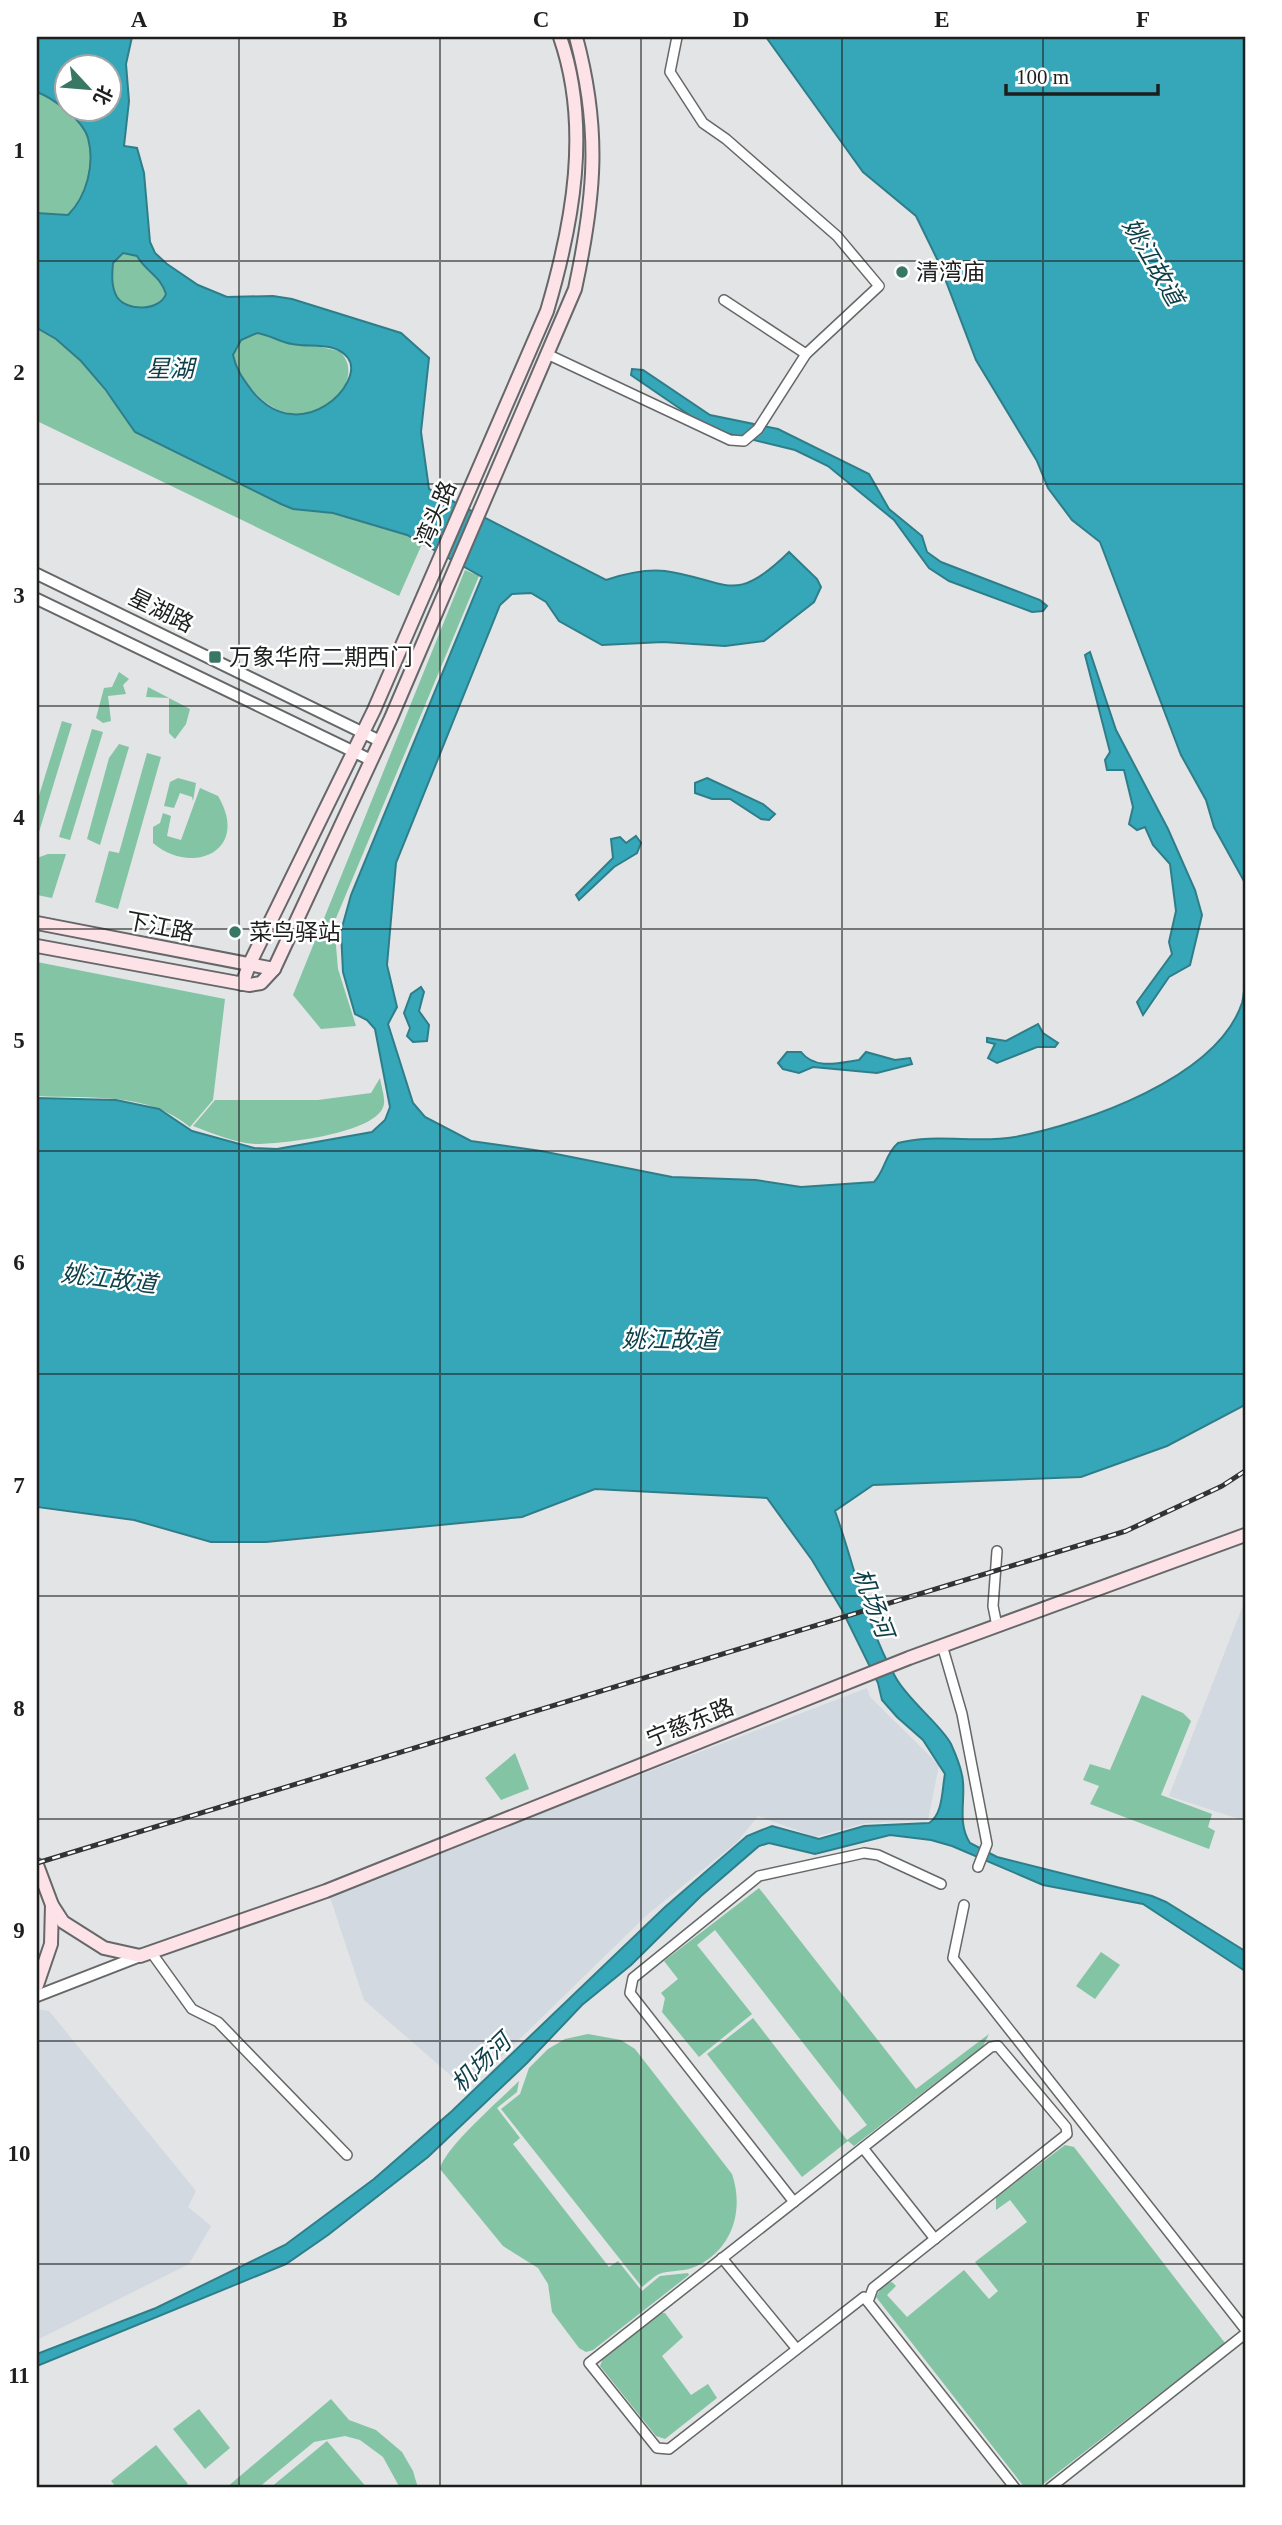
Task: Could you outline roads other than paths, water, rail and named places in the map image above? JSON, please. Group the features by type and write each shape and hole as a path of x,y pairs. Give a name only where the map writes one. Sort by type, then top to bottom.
{"main road":[{"name":"湾头路","path":"242,984 250,962 364,733 547,311 564,256 573,197 578,116 560,37"},
{"name":"湾头路","path":"261,983 274,969 380,741 575,289 590,218 594,149 586,75 576,37"},
{"name":"下江路","path":"37,923 242,964 250,962 274,969"},
{"name":"下江路","path":"37,946 242,984 261,983"},
{"name":"宁慈东路","path":"146,1954 326,1891 942,1645 1245,1535"},
{"path":"37,1865 52,1905 63,1922 91,1942 121,1953 146,1954"},
{"path":"37,1985 51,1944 52,1905"}],"street":[{"path":"547,354 730,440 744,441 758,429 806,354 879,286 837,236 726,139 703,123 670,72 677,37"},
{"path":"724,300 806,354"},
{"name":"星湖路","path":"37,575 380,741"},
{"name":"星湖路","path":"37,599 371,760"},
{"path":"303,727 318,711"},
{"path":"997,1551 993,1606 997,1626"},
{"path":"942,1645 962,1714 986,1844 978,1867"},
{"path":"794,2202 630,1993 633,1978 767,1873 864,1853 878,1855 941,1884"},
{"path":"964,1905 953,1958 1245,2332 1049,2488"},
{"path":"37,1996 146,1954 192,2009 218,2022 347,2155"},
{"path":"869,2299 873,2288 1067,2134 1066,2127 1003,2050 991,2047 589,2363 657,2448 669,2449 860,2297 869,2299 1015,2488"},
{"path":"863,2148 935,2239"},
{"path":"722,2258 796,2348"}],"water":[{"path":"37,37 132,37 126,64 129,101 124,146 137,148 144,173 150,242 155,253 198,285 227,297 273,296 292,299 401,333 429,358 421,432 429,489 606,580 635,572 665,571 730,586 742,585 770,569 789,552 817,579 821,587 814,602 764,641 725,646 663,642 602,645 559,621 546,602 531,593 512,594 500,605 396,863 387,965 397,1007 388,1024 413,1103 425,1117 471,1141 541,1151 672,1177 756,1180 801,1187 874,1182 898,1143 927,1139 1015,1137 1077,1121 1146,1093 1178,1075 1206,1054 1228,1030 1242,1003 1245,982 1245,1405 1167,1446 1081,1477 873,1485 835,1511 869,1617 886,1658 901,1686 947,1737 956,1755 963,1783 964,1826 970,1843 997,1857 1152,1896 1166,1902 1245,1951 1245,1971 1143,1904 1043,1885 952,1846 931,1840 890,1835 815,1854 769,1843 759,1846 701,1896 631,1965 582,2005 527,2063 428,2157 328,2235 286,2264 37,2366 37,2354 156,2308 285,2245 374,2179 452,2111 665,1907 747,1836 772,1826 819,1839 864,1826 929,1823 939,1808 945,1774 923,1740 882,1700 878,1683 842,1610 812,1560 767,1498 595,1489 522,1517 266,1542 211,1542 134,1520 37,1507 37,1098 116,1100 159,1109 192,1131 254,1148 277,1149 372,1132 385,1120 390,1107 375,1029 367,1020 355,1014 343,972 341,931 351,895 482,577 407,535 333,513 293,509 281,504 135,432 105,389 81,361 56,339 37,328 37,213 68,215 85,189 90,169 90,148 85,131 78,122 122,122 122,52 52,52 51,99 37,92","holes":["123,253 137,256 157,278 166,294 163,300 143,308 128,305 117,297 112,276 113,263","257,333 292,344 336,349 348,358 351,369 348,381 339,394 326,405 309,413 291,414 272,408 253,392 236,365 233,355 241,340"]},
{"name":"姚江故道","path":"766,37 1245,37 1245,883 1214,827 1206,800 1181,755 1100,542 1072,520 1048,488 1037,461 976,360 939,263 916,216 863,172"},
{"path":"632,369 643,370 710,415 778,429 869,474 889,509 922,536 927,552 941,562 1040,600 1047,606 1043,611 1032,612 949,581 929,568 894,520 828,466 795,450 721,432 698,421 631,375"},
{"path":"1090,652 1116,730 1168,829 1195,890 1202,915 1190,965 1169,977 1143,1015 1137,1002 1172,954 1169,942 1176,911 1170,864 1153,845 1145,827 1137,830 1129,824 1133,807 1124,770 1107,770 1105,760 1110,752 1085,655"},
{"path":"707,778 763,804 775,814 769,820 761,819 730,799 712,799 695,793 695,783"},
{"path":"636,836 641,843 637,853 614,867 579,900 576,895 613,858 611,839 620,837 626,843"},
{"path":"421,987 424,992 419,1011 429,1025 427,1041 413,1042 407,1036 410,1028 404,1013 411,994"},
{"path":"1038,1024 1043,1033 1058,1043 1055,1047 1037,1047 997,1063 988,1058 995,1044 987,1042 987,1038 1006,1041"},
{"path":"787,1052 801,1052 807,1058 820,1063 836,1064 859,1060 866,1052 895,1060 910,1058 912,1064 877,1073 813,1067 799,1073 783,1069 778,1063"}],"railway":[{"path":"37,1863 1126,1531 1222,1486 1245,1471"}],"place":[{"name":"清湾庙","path":"902,272"},
{"name":"万象华府二期西门","path":"215,657"},
{"name":"菜鸟驿站","path":"235,932"}],"water label":[{"name":"星湖","path":"170,369"},
{"name":"机场河","path":"873,1603"},
{"name":"机场河","path":"481,2063"}]}
